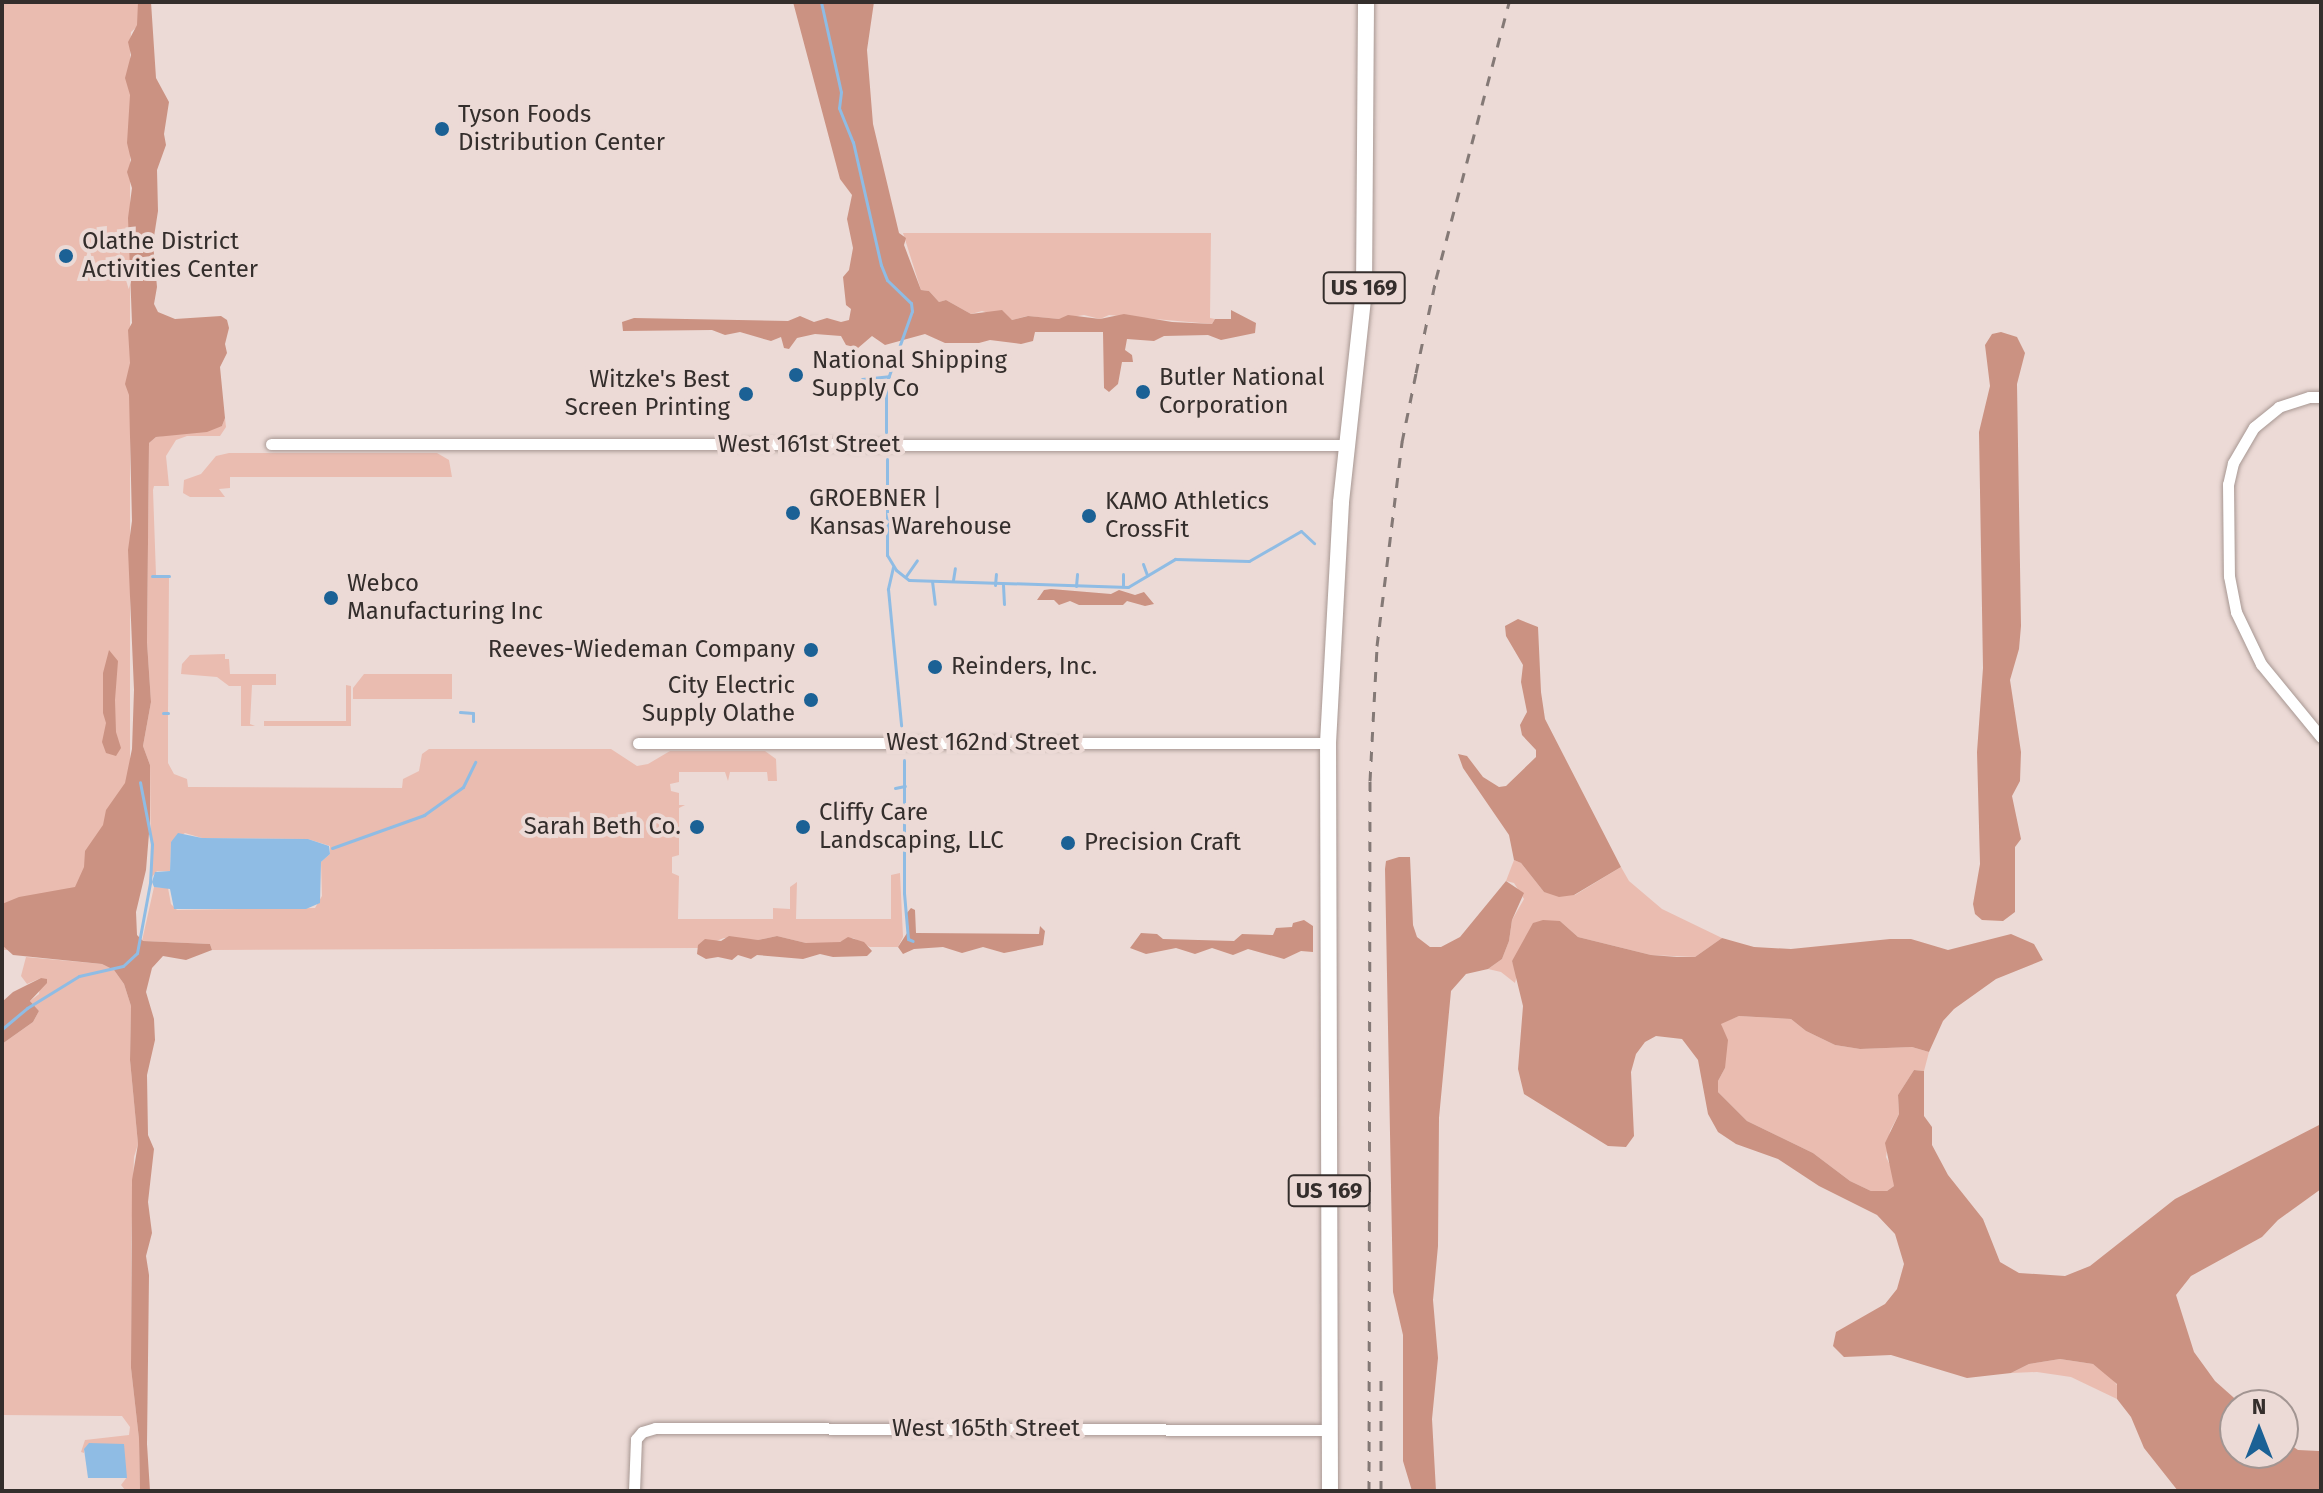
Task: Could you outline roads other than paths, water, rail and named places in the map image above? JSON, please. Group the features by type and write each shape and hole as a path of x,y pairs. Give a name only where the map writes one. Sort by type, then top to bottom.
{"highway":[{"name":"US 169","path":"1330,1491 1328,743 1334,590 1364,290 1366,2"}],"street":[{"path":"2321,397 2287,403 2257,424 2245,437 2230,475 2232,596 2243,630 2261,664 2321,737"},
{"name":"West 161st Street","path":"271,444 1347,445"},
{"name":"West 162nd Street","path":"638,743 1328,743"},
{"name":"West 165th Street","path":"634,1491 635,1447 642,1432 666,1428 1330,1430"}],"water":[{"path":"178,833 202,838 308,839 329,846 330,854 321,862 320,903 306,909 174,909 170,889 154,887 152,882 155,872 170,871 171,842"},
{"path":"89,1443 124,1444 127,1478 88,1478 84,1449"}],"waterway":[{"path":"821,2 841,92 839,108 853,142 881,265 887,280 911,303 912,311 886,384 886,432"},
{"path":"862,379 889,376"},
{"path":"887,459 887,555 896,570 909,580 1128,587 1175,559 1249,561 1301,531 1314,543"},
{"path":"906,576 917,560"},
{"path":"1143,564 1147,575"},
{"path":"893,567 888,589 901,725"},
{"path":"953,580 955,568"},
{"path":"995,585 996,574"},
{"path":"1076,586 1077,574"},
{"path":"1123,574 1123,586"},
{"path":"152,576 169,576"},
{"path":"932,581 935,604"},
{"path":"1003,585 1004,604"},
{"path":"460,712 473,713 473,721"},
{"path":"163,713 168,713"},
{"path":"904,760 904,893 908,939 913,941"},
{"path":"332,848 424,815 463,787 475,762"},
{"path":"2,1029 27,1008 79,976 123,966 137,953 150,883 152,844 140,782"},
{"path":"895,788 905,786"}],"railway":[{"path":"1369,1491 1370,781 1377,646 1402,442 1416,373 1436,279 1509,2"},
{"path":"1381,1380 1381,1491"}],"place":[{"name":"Tyson Foods Distribution Center","path":"442,129"},
{"name":"Olathe District Activities Center","path":"66,256"},
{"name":"National Shipping Supply Co","path":"796,375"},
{"name":"Butler National Corporation","path":"1143,392"},
{"name":"Witzke's Best Screen Printing","path":"746,394"},
{"name":"GROEBNER | Kansas Warehouse","path":"793,513"},
{"name":"KAMO Athletics CrossFit","path":"1089,516"},
{"name":"Webco Manufacturing Inc","path":"331,598"},
{"name":"Reeves-Wiedeman Company","path":"811,650"},
{"name":"Reinders, Inc.","path":"935,667"},
{"name":"City Electric Supply Olathe","path":"811,700"},
{"name":"Sarah Beth Co.","path":"697,827"},
{"name":"Cliffy Care Landscaping, LLC","path":"803,827"},
{"name":"Precision Craft","path":"1068,843"}]}
